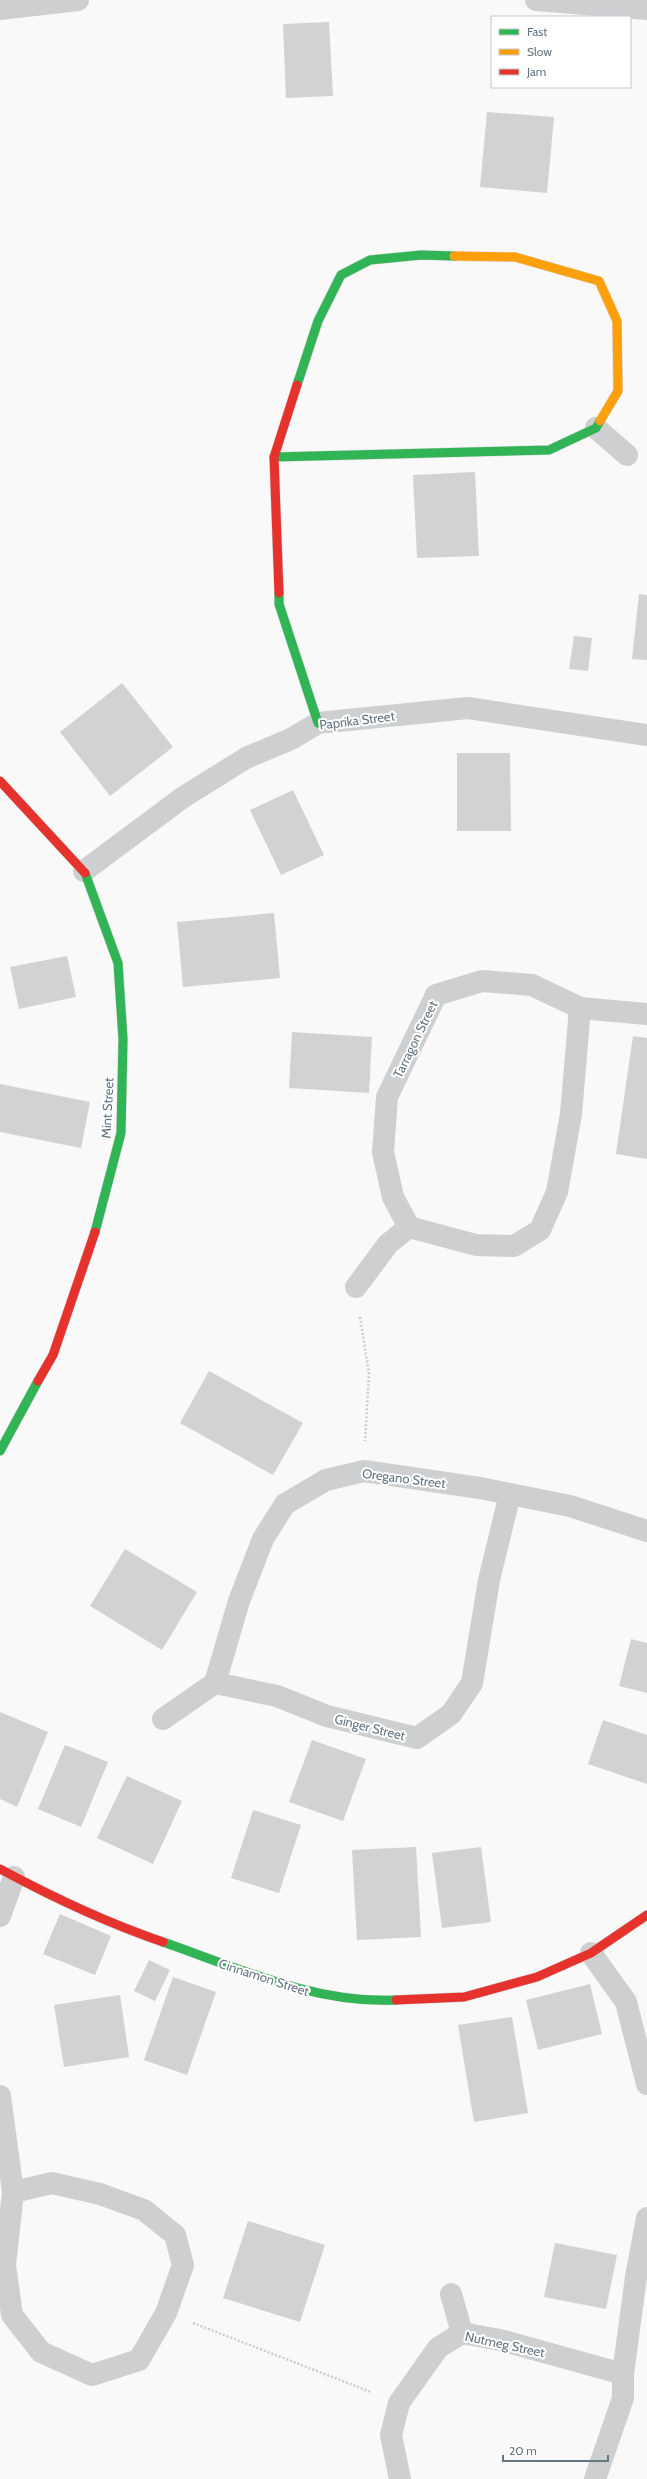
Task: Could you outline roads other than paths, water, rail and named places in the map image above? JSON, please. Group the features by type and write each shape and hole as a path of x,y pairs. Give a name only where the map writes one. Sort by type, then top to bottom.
{"street":[{"path":"0,9 78,0"},
{"path":"536,0 647,9"},
{"path":"274,457 549,450 596,428 618,391 617,321 599,281 515,257 421,255 370,260 341,275 318,321 274,457 279,604 318,723"},
{"path":"596,428 627,455"},
{"name":"Paprika Street","path":"84,871 182,798 240,762 291,739 318,723 468,708 647,735"},
{"name":"Mint Street","path":"0,781 84,871 118,964 123,1039 121,1133 89,1254 53,1355 0,1451"},
{"name":"Tarragon Street","path":"409,1227 393,1197 383,1152 387,1097 436,995 482,982 532,985 580,1008 647,1014"},
{"path":"356,1286 388,1244 409,1227 442,1238 476,1245 514,1246 540,1230 558,1184 571,1114 580,1008"},
{"name":"Oregano Street","path":"214,1683 239,1600 263,1539 285,1504 326,1480 364,1471 510,1494 570,1506 647,1531"},
{"name":"Ginger Street","path":"214,1683 277,1696 328,1716 417,1738 451,1714 472,1684 489,1580 510,1494"},
{"path":"163,1719 214,1683"},
{"path":"0,1916 7,1873"},
{"name":"Cinnamon Street","path":"7,1873 136,1933 309,1993 382,2001 464,1997 537,1977 591,1953 647,1915"},
{"path":"591,1953 626,2002 647,2084"},
{"path":"0,2096 13,2192 5,2265 12,2315 41,2352 92,2375 139,2360 166,2313 183,2265 175,2235 144,2210 100,2194 52,2183 13,2192"},
{"path":"595,2479 623,2398 623,2374 636,2277 647,2218"},
{"path":"451,2294 462,2333"},
{"name":"Nutmeg Street","path":"400,2479 391,2435 399,2403 438,2348 462,2333 500,2340 623,2374"}]}
